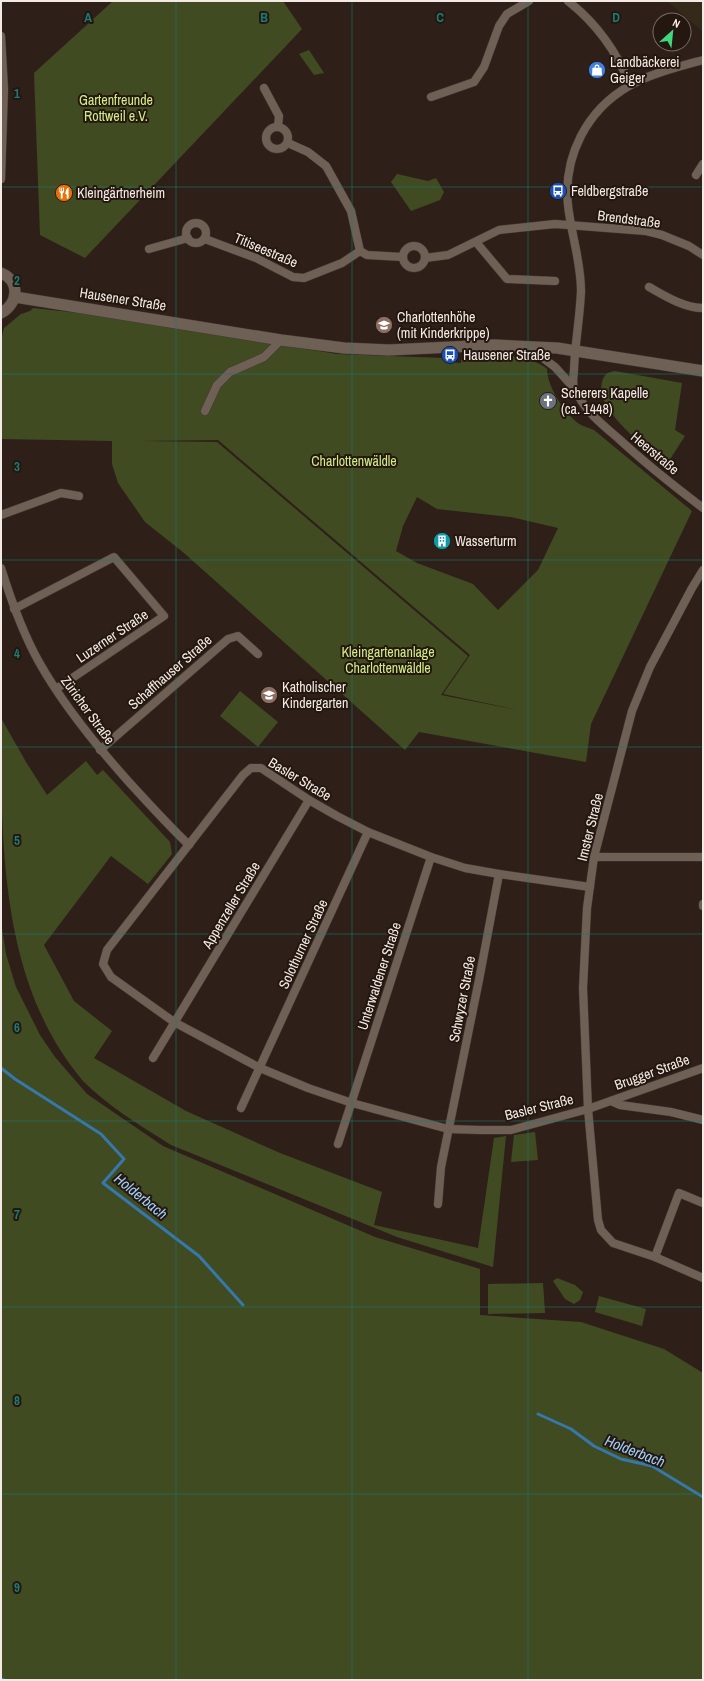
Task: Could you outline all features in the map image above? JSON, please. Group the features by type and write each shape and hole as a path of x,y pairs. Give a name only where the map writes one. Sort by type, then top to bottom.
{"main road":[{"path":"1,273 12,281 15,297 7,310 1,313"},
{"name":"Hausener Straße","path":"15,297 281,340 344,348 389,350 494,345 575,350 703,371"}],"street":[{"path":"431,97 474,82 484,67 499,26 507,14 529,1"},
{"path":"568,1 577,8 598,30 612,48 630,85"},
{"path":"577,8 582,1"},
{"path":"1,36 4,89 1,179"},
{"path":"573,386 575,350 581,298 581,277 571,226 567,185 570,164 581,133 595,112 612,97 630,85 673,68 703,60"},
{"path":"264,88 279,116 278,127"},
{"path":"274,127 278,127 287,132 289,139 286,146 279,150 272,148 266,139 268,132 274,127"},
{"path":"288,143 308,152 326,166 351,211 360,251 367,254 403,257"},
{"path":"696,175 703,164"},
{"path":"149,249 188,238 196,243 205,239 206,229 201,224 195,223 188,229 188,238"},
{"path":"425,258 448,255 499,230 555,224 571,226"},
{"name":"Brendstraße","path":"571,226 651,232 685,245 703,255"},
{"name":"Titiseestraße","path":"205,239 256,258 293,277 304,278 342,263 360,251"},
{"path":"476,242 507,279 555,281"},
{"path":"415,246 422,248 425,258 419,267 412,268 406,264 403,257 408,247 415,246"},
{"path":"649,287 672,300 698,308 703,308"},
{"path":"205,411 217,385 230,372 264,357 281,340"},
{"name":"Heerstraße","path":"528,347 555,367 573,386 586,406 601,424 645,463 703,508"},
{"path":"1,515 61,493 79,496"},
{"name":"Luzerner Straße","path":"14,609 114,557 164,616 56,689"},
{"name":"Züricher Straße","path":"1,568 14,609 39,661 70,711 100,750 189,844"},
{"name":"Imster Straße","path":"703,570 650,667 632,711 594,857 587,908 583,988 588,1109 598,1220 601,1230 613,1243 655,1257 703,1278"},
{"name":"Schaffhauser Straße","path":"100,750 228,639 238,636 258,654"},
{"name":"Basler Straße","path":"588,1109 511,1130 480,1130 448,1129 352,1103 308,1088 260,1068 174,1022 110,978 103,964 107,950 243,775 252,768 262,768 309,800 368,832 431,857 465,868 590,887"},
{"name":"Appenzeller Straße","path":"174,1022 309,800"},
{"name":"Solothurner Straße","path":"260,1068 368,832"},
{"name":"Unterwaldener Straße","path":"352,1103 431,857"},
{"path":"594,857 703,857"},
{"name":"Schwyzer Straße","path":"448,1129 499,874"},
{"path":"153,1058 174,1022"},
{"path":"241,1108 260,1068"},
{"name":"Brugger Straße","path":"588,1109 703,1068"},
{"name":"Brugger Straße","path":"611,1101 620,1105 671,1112 703,1120"},
{"path":"338,1144 352,1103"},
{"path":"438,1204 441,1167 448,1129"},
{"path":"655,1257 679,1193 703,1203"}],"shaded area":[{"path":"667,1 703,1 703,32 692,23 692,12 680,12"}],"green space":[{"name":"Gartenfreunde Rottweil e.V.","path":"113,1 283,1 302,29 85,258 40,235 34,73"},
{"path":"309,50 324,73 314,75 299,54"},
{"path":"397,174 428,181 436,178 444,192 440,200 411,211 391,182"},
{"path":"33,308 98,315 337,354 444,358 445,362 461,363 461,360 489,355 503,355 536,362 547,369 553,391 563,407 579,424 594,430 692,511 591,724 586,762 419,732 405,750 184,553 145,522 118,483 112,464 112,441 1,439 1,340 4,328 21,314 30,311","holes":["218,440 470,655 443,694 518,710 441,695 468,656 217,442 141,441","417,497 437,509 511,517 558,528 538,570 498,610 473,584 417,563 396,551 403,526"]},
{"path":"615,371 682,383 675,430 685,436 667,464 624,428 606,405 602,393 602,382 606,374"},
{"path":"240,691 278,722 258,747 220,716"},
{"path":"1,718 47,795 86,761 97,775 103,770 170,842 172,854 148,884 111,856 44,945 74,1001 112,1031 94,1058 186,1111 280,1153 382,1192 374,1225 478,1248 494,1138 506,1136 493,1267 397,1237 171,1145 114,1108 83,1081 56,1042 35,1001 21,957 11,910 5,863 2,815"},
{"path":"1,922 6,954 16,987 40,1035 55,1057 87,1094 163,1146 375,1237 480,1269 480,1315 581,1322 664,1349 703,1373 703,1680 1,1680"},
{"path":"535,1132 538,1160 511,1162 514,1135"},
{"path":"557,1278 575,1285 583,1292 580,1300 574,1304 565,1299 553,1281"},
{"path":"543,1283 545,1313 488,1314 488,1284"},
{"path":"599,1296 646,1309 642,1326 595,1312"}],"waterway":[{"name":"Holderbach","path":"1,1068 15,1079 101,1134 124,1159 103,1183 199,1256 243,1305"},
{"name":"Holderbach","path":"538,1414 571,1429 594,1446 621,1459 652,1466 703,1497"}],"place":[{"name":"Landbäckerei Geiger","path":"597,70"},
{"name":"Feldbergstraße","path":"558,191"},
{"name":"Kleingärtnerheim","path":"64,193"},
{"name":"Charlottenhöhe (mit Kinderkrippe)","path":"384,325"},
{"name":"Hausener Straße","path":"450,355"},
{"name":"Scherers Kapelle (ca. 1448)","path":"548,401"},
{"name":"Wasserturm","path":"442,541"},
{"name":"Katholischer Kindergarten","path":"269,695"}],"park label":[{"name":"Charlottenwäldle","path":"354,461"},
{"name":"Kleingartenanlage Charlottenwäldle","path":"388,660"}]}
